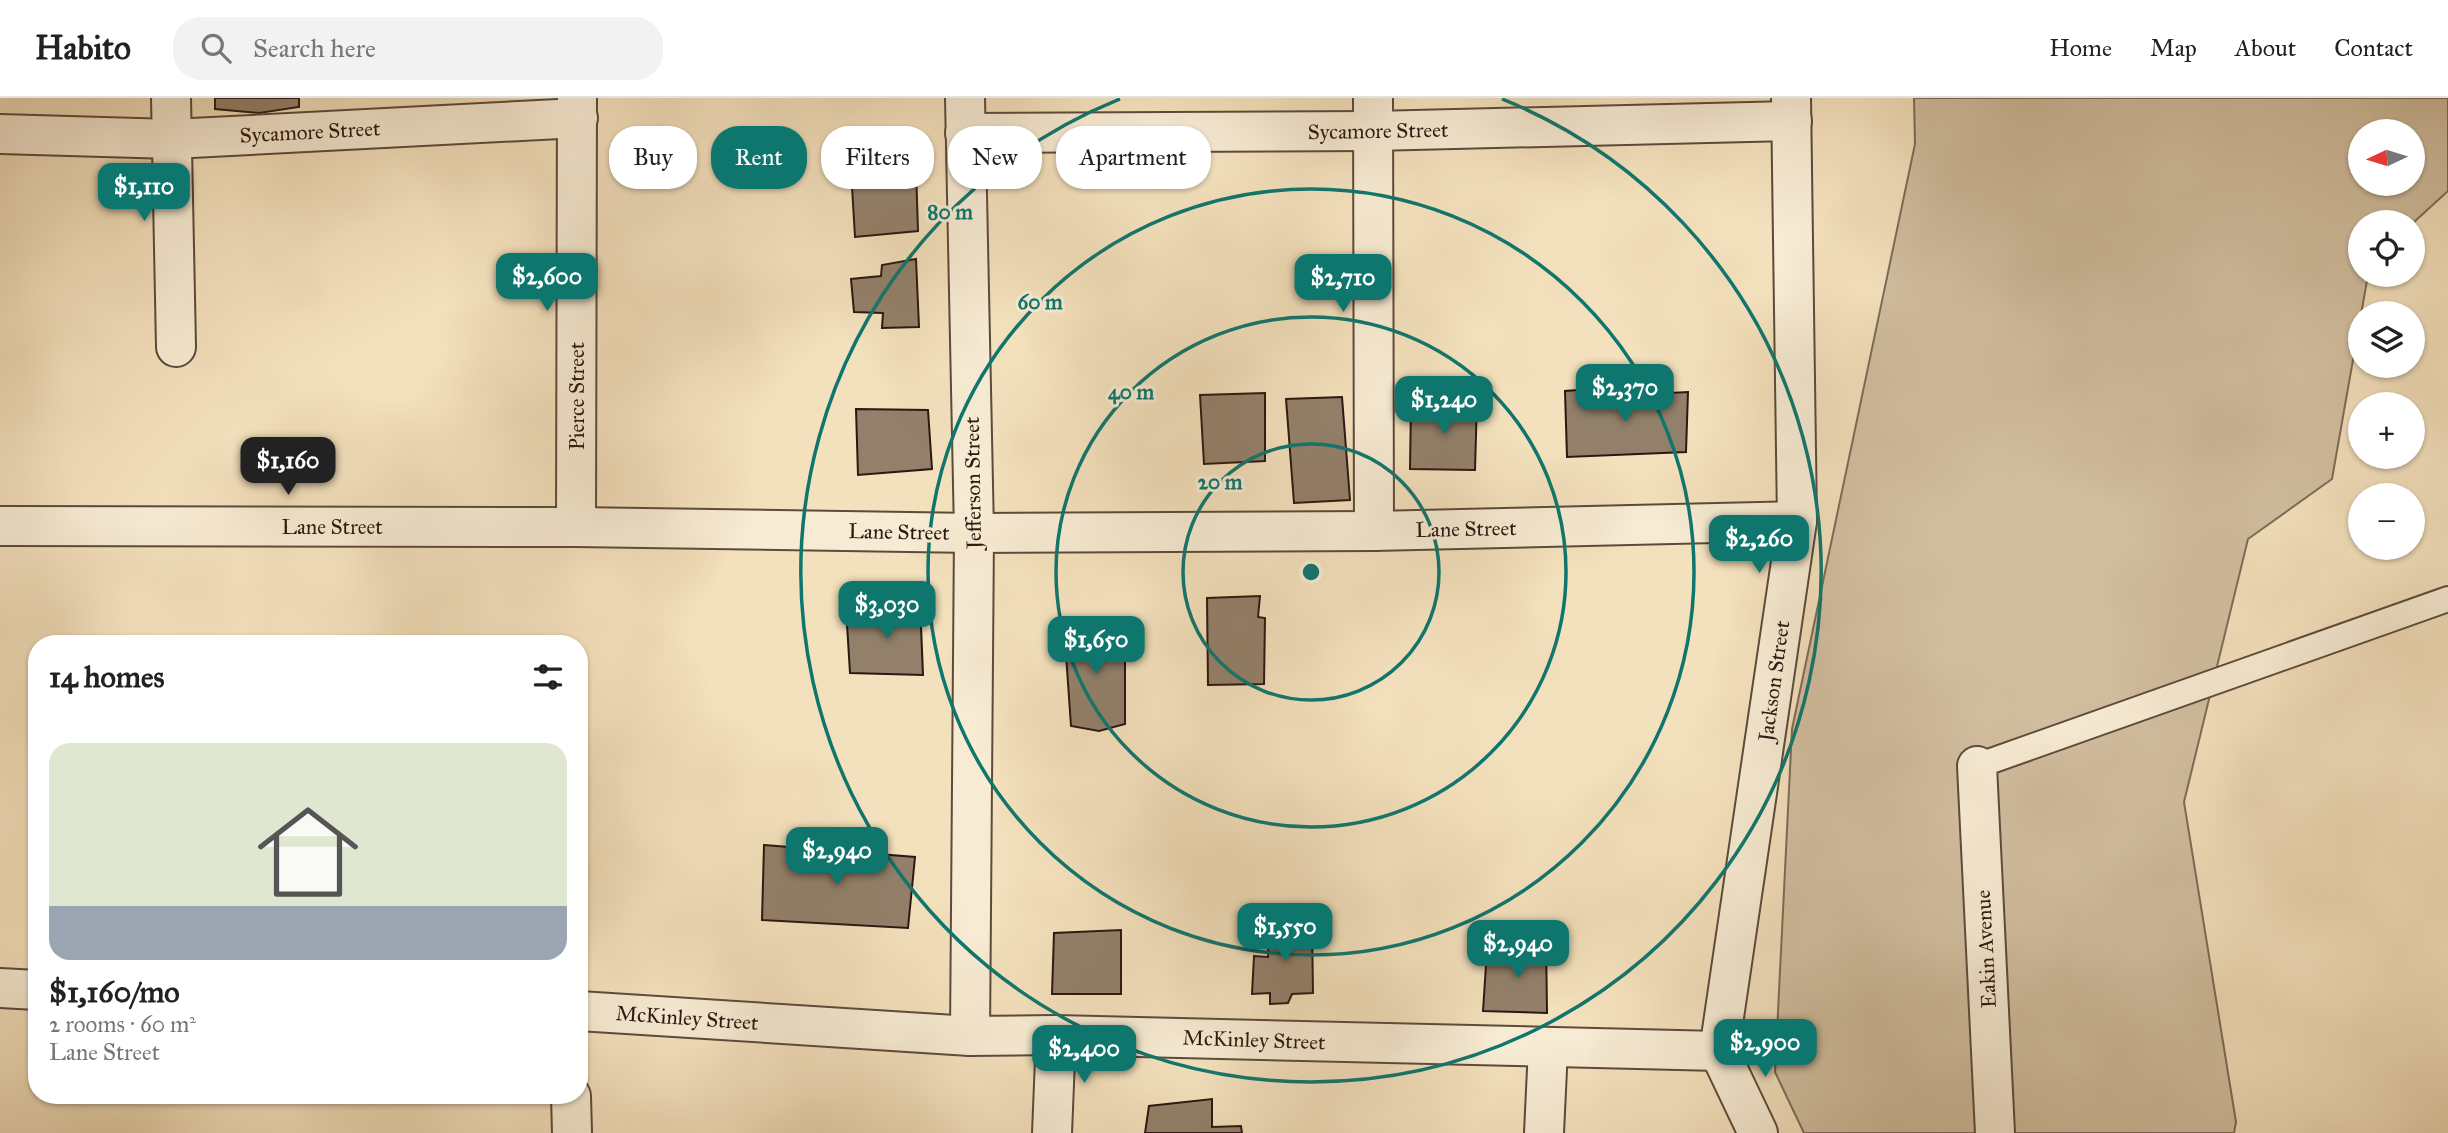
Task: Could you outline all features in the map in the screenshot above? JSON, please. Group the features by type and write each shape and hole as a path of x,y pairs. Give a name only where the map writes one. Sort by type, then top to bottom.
{"street":[{"path":"171,98 176,347"},
{"name":"Sycamore Street","path":"0,134 172,139 578,108"},
{"name":"Pierce Street","path":"576,527 578,108"},
{"name":"Sycamore Street","path":"965,116 1792,110"},
{"name":"Jackson Street","path":"1719,1051 1797,521 1792,110"},
{"path":"1373,115 1374,531"},
{"name":"Jefferson Street","path":"965,116 974,533 970,1036"},
{"name":"Lane Street","path":"0,526 576,527 974,533 1374,531 1797,521"},
{"name":"Eakin Avenue","path":"1977,765 1995,1133"},
{"path":"0,988 28,990"},
{"name":"McKinley Street","path":"588,1012 970,1036 1056,1035 1719,1051"},
{"path":"1052,1133 1056,1035"},
{"path":"1544,1133 1548,1048"},
{"path":"1719,1051 1759,1133"},
{"path":"571,1104 572,1133"}],"lane":[{"path":"1977,765 2448,599"}],"shaded area":[{"path":"1914,98 2448,98 2448,191 2425,212 2348,210 2348,287 2366,287 2363,301 2348,301 2350,378 2332,479 2248,539 2184,802 2236,1122 2234,1133 1804,1133 1775,1072 1792,729 1915,144"}],"building":[{"path":"215,98 299,98 299,107 259,113 215,109"},
{"path":"852,189 917,189 918,231 855,237"},
{"path":"916,259 919,327 882,328 883,313 854,312 851,279 881,276 882,265"},
{"path":"1591,389 1593,397 1688,392 1686,452 1567,457 1565,391"},
{"path":"1265,393 1265,461 1204,464 1200,395"},
{"path":"1342,397 1350,500 1294,503 1286,399"},
{"path":"1477,400 1475,470 1410,469 1411,405"},
{"path":"856,409 928,410 932,469 858,475"},
{"path":"1260,596 1258,617 1265,618 1264,684 1208,685 1207,598"},
{"path":"920,602 923,675 850,673 847,624 864,625 867,605"},
{"path":"1064,626 1125,626 1125,724 1099,731 1071,726"},
{"path":"764,845 915,857 908,928 762,920"},
{"path":"1269,924 1312,924 1313,993 1292,994 1288,1003 1270,1004 1270,993 1252,994 1254,956 1268,957"},
{"path":"1121,930 1121,994 1052,994 1054,933"},
{"path":"1546,939 1547,1013 1483,1011 1486,965 1503,963 1501,945"},
{"path":"1212,1099 1212,1127 1241,1126 1242,1133 1145,1133 1149,1106"}]}
